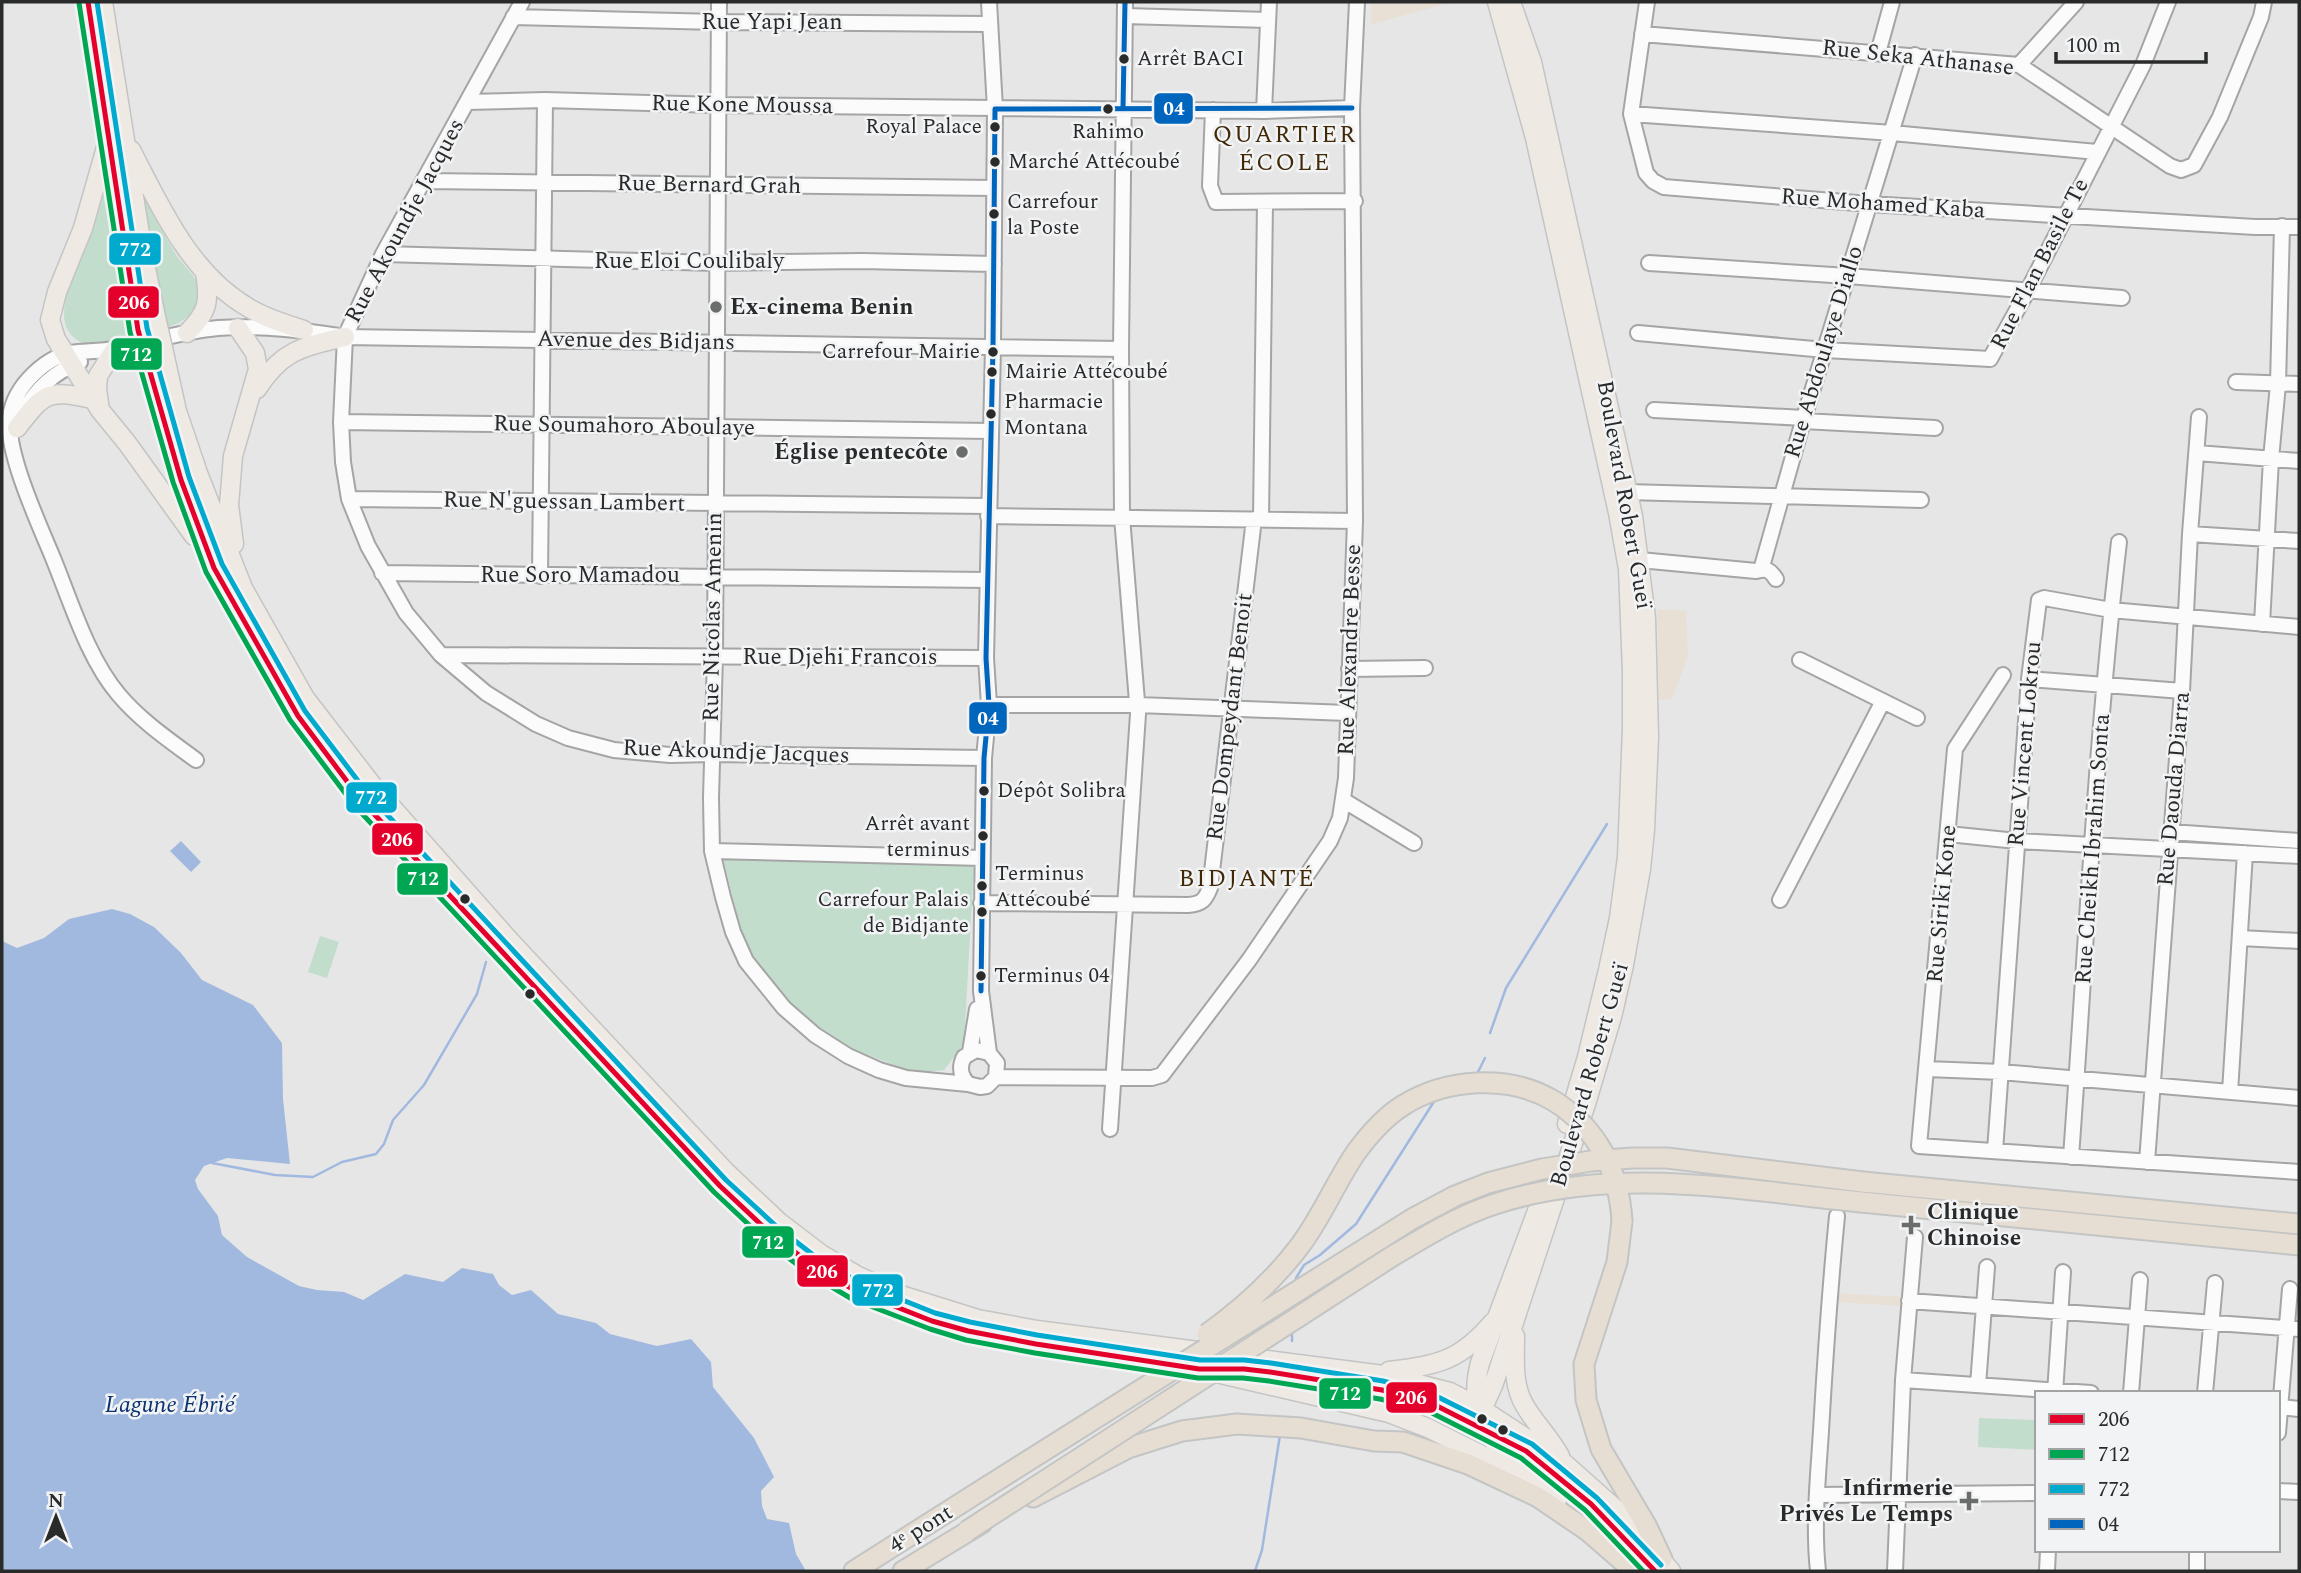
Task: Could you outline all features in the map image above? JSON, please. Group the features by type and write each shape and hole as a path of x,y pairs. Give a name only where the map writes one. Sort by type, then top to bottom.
{"highway":[{"path":"988,1486 1228,1320 1270,1283 1301,1244 1357,1152 1387,1118 1413,1100 1463,1084 1487,1083 1526,1089 1551,1100 1577,1119 1598,1142 1612,1170 1622,1221 1617,1262 1584,1364 1586,1400 1601,1449 1667,1565"},
{"path":"988,1486 1412,1219 1455,1196 1488,1183 1542,1169 1591,1161 1667,1158 1863,1182 2299,1224"},
{"path":"967,1531 1391,1257 1451,1222 1493,1204 1534,1192 1585,1184 1639,1181 2299,1245"},
{"path":"967,1531 1128,1448 1182,1431 1237,1424 1267,1425 1374,1441 1404,1442 1468,1464 1538,1497 1588,1531 1635,1571"},
{"name":"4ᵉ pont","path":"853,1571 988,1486"},
{"name":"4ᵉ pont","path":"903,1571 967,1531"}],"main road":[{"path":"88,2 144,259 154,342 181,480 214,568"},
{"path":"103,2 138,330 154,342 198,473 243,588 305,698 373,786 511,942 725,1171 779,1222 821,1254 858,1276 901,1295 978,1319 1037,1330 1361,1372 1436,1387 1477,1406 1564,1463 1618,1511 1667,1565"},
{"name":"Boulevard Robert Gueï","path":"1497,2 1535,138 1628,569 1632,728 1627,857 1619,918 1587,1057 1507,1316 1517,1389 1524,1404 1564,1463"},
{"name":"Boulevard Robert Gueï","path":"1477,1406 1476,1377 1507,1316 1586,1104 1612,1017 1645,830 1649,724 1646,618 1640,561 1627,492 1532,62 1511,2"},
{"path":"116,136 170,223 205,273 229,295 250,309 304,330"},
{"path":"116,136 51,312 51,329 68,360 96,404 185,521 298,716 361,800 720,1185 790,1250 856,1291 897,1308 956,1328 1036,1344 1199,1369 1390,1413 1428,1428 1518,1473 1558,1498"},
{"path":"187,333 202,318 206,306 208,294 205,273"},
{"path":"238,328 255,352 258,369 233,456 230,493 230,528 243,588"},
{"path":"251,398 270,370 294,351 345,337"},
{"path":"96,404 98,376 115,349"},
{"path":"14,431 40,400 49,394 62,393 96,404"},
{"name":"Boulevard Robert Gueï","path":"1361,1372 1416,1368 1456,1357 1507,1316"},
{"path":"1199,1369 1270,1372 1382,1390 1465,1409 1477,1406"},
{"path":"1477,1406 1486,1431 1502,1453 1615,1546 1635,1571"}],"street":[{"name":"Rue Akoundje Jacques","path":"522,2 383,254 345,337 341,422 343,462 349,499 368,546 406,613 442,655 486,693 536,724 568,738 614,750 670,755 984,758"},
{"name":"Rue Nicolas Amenin","path":"719,2 712,851 733,932 746,961 804,1026 848,1056 879,1070 906,1078 968,1084"},
{"path":"981,991 970,1052 961,1064 963,1078 968,1084 981,1087 987,1086 996,1077 997,1063 989,1053 981,991 984,758 989,705 986,658 994,264 995,109 989,2"},
{"path":"1209,2 1209,18"},
{"path":"1264,111 1269,2"},
{"name":"Rue Alexandre Besse","path":"996,1077 1152,1078 1168,1070 1249,960 1330,841 1340,818 1348,713 1355,521 1355,201 1352,108 1357,2"},
{"name":"Rue Mohamed Kaba","path":"1647,2 1631,114 1646,173 1664,187 1869,204 2255,227 2299,227"},
{"path":"1878,53 1892,2"},
{"path":"2019,65 2076,2"},
{"name":"Rue Flan Basile Te","path":"1638,333 1825,350 1990,359 2143,65 2168,2"},
{"name":"Rue Seka Athanase","path":"1642,34 2019,65 2170,166 2181,170 2194,164 2220,117 2261,17 2264,2"},
{"path":"1110,1129 1138,705 1122,517 1125,9 1209,18 1268,20"},
{"name":"Rue Yapi Jean","path":"513,17 989,24"},
{"name":"Rue Abdoulaye Diallo","path":"1761,570 1803,419 1915,55"},
{"path":"540,576 545,100"},
{"name":"Rue Kone Moussa","path":"467,102 545,100 717,105 1264,111 1352,108"},
{"path":"1213,110 1210,186 1214,201 1355,201"},
{"path":"1631,114 1892,133 2097,152"},
{"name":"Rue Bernard Grah","path":"425,181 994,188"},
{"name":"Rue Dompeydant Benoit","path":"981,903 1188,905 1205,900 1210,888 1257,519 1265,202"},
{"path":"2262,624 2278,384 2282,226"},
{"name":"Rue Eloi Coulibaly","path":"383,254 716,263 862,261 994,264"},
{"path":"1648,263 2122,298"},
{"name":"Avenue des Bidjans","path":"68,360 78,352 115,349 187,333 274,327 345,337 1121,349"},
{"path":"68,360 38,370 17,396 10,417 16,458 44,536 96,659 118,695 139,717 196,760"},
{"path":"2236,382 2299,384"},
{"path":"1654,410 1935,428"},
{"name":"Rue Daouda Diarra","path":"2147,1162 2182,691 2199,417"},
{"name":"Rue Soumahoro Aboulaye","path":"341,422 991,431"},
{"path":"2197,453 2299,461"},
{"path":"1627,492 1921,500"},
{"name":"Rue N'guessan Lambert","path":"349,499 714,504 1122,517 1355,521"},
{"path":"2190,534 2299,541"},
{"name":"Rue Cheikh Ibrahim Sonta","path":"2071,1157 2104,686 2119,542"},
{"path":"1640,561 1770,571 1776,579"},
{"name":"Rue Soro Mamadou","path":"382,573 988,580"},
{"name":"Rue Vincent Lokrou","path":"1995,1151 2029,679 2039,600 2044,597 2111,610 2299,626"},
{"name":"Rue Djehi Francois","path":"442,655 986,658"},
{"path":"1800,660 1917,718"},
{"path":"1349,669 1425,668"},
{"name":"Rue Siriki Kone","path":"1995,1151 1919,1146 1955,749 2003,675"},
{"path":"2029,679 2182,691"},
{"path":"1780,900 1883,701"},
{"path":"989,705 1138,705 1348,713"},
{"path":"1343,800 1414,843"},
{"path":"2171,832 2299,841"},
{"path":"1948,834 2017,841 2299,856"},
{"path":"712,851 982,858"},
{"path":"2230,1092 2245,853"},
{"path":"2240,937 2299,941"},
{"path":"970,1052 976,1050 989,1053"},
{"path":"1927,1069 2001,1072 2299,1098"},
{"path":"1995,1151 2299,1172"},
{"path":"1818,1571 1815,1542 1817,1495 1837,1216"},
{"path":"1895,1571 1903,1380 1915,1237"},
{"path":"1978,1385 1987,1267"},
{"path":"2055,1391 2063,1272"},
{"path":"2131,1391 2140,1279"},
{"path":"2205,1391 2215,1283"},
{"path":"2290,1289 2292,1329 2280,1407 2299,1409"},
{"path":"1909,1301 2292,1329"},
{"path":"1903,1380 2044,1391"},
{"path":"2280,1491 2299,1492"},
{"path":"1817,1495 2035,1493"},
{"path":"2047,1571 2048,1552"},
{"path":"2197,1552 2197,1571"}],"shaded area":[{"path":"1371,2 1454,2 1371,24"},
{"path":"1657,610 1686,610 1688,656 1672,699 1659,700"},
{"path":"1836,1293 1904,1297 1903,1306 1835,1302"}],"green space":[{"path":"106,191 116,265 130,336 92,345 76,340 70,334 66,327 64,311 77,258 101,193"},
{"path":"141,191 178,257 196,280 200,292 198,306 194,312 168,327"},
{"path":"723,858 974,864 964,1044 944,1070 915,1073 834,1042 784,1005 743,940"},
{"path":"320,936 339,942 327,978 308,972"},
{"path":"1979,1418 2035,1420 2035,1450 1978,1447"}],"water":[{"path":"181,841 201,862 191,872 170,851"},
{"name":"Lagune Ébrié","path":"112,909 130,914 154,927 181,953 202,980 253,1005 282,1043 283,1099 290,1164 227,1158 204,1166 195,1180 198,1189 218,1216 222,1235 247,1257 299,1286 317,1290 344,1292 363,1300 405,1274 443,1282 462,1268 493,1274 499,1285 512,1295 531,1290 558,1314 596,1323 610,1334 657,1346 691,1339 711,1362 713,1387 754,1438 774,1477 761,1491 762,1506 767,1519 789,1523 796,1554 806,1571 2,1571 2,941 17,948 44,938 69,919"}],"waterway":[{"path":"1490,1033 1506,988 1607,824"},
{"path":"212,1163 275,1175 313,1177 342,1162 376,1154 384,1144 393,1120 424,1085 477,994 486,962"},
{"path":"1473,1075 1478,1072 1485,1058"},
{"path":"1295,1284 1304,1265 1356,1224 1435,1100"},
{"path":"1292,1332 1292,1341"},
{"path":"1255,1571 1262,1550 1280,1435"}],"transit line":[{"name":"206","path":"88,2 138,330 181,480 214,568 298,716 361,800 720,1186 770,1233 812,1265 856,1291 932,1321 1036,1344 1199,1369 1270,1372 1382,1390 1429,1402 1526,1451 1591,1504 1655,1571"},
{"name":"772","path":"97,2 147,328 189,477 222,564 305,711 368,794 726,1180 776,1226 817,1258 860,1283 935,1313 1037,1335 1200,1360 1271,1363 1383,1381 1432,1394 1532,1444 1597,1498 1661,1565"},
{"name":"04","path":"1123,108 1125,2"},
{"name":"712","path":"79,3 130,332 173,482 206,572 290,720 354,805 714,1192 764,1239 808,1273 852,1299 930,1329 966,1340 1035,1353 1198,1378 1269,1381 1380,1399 1426,1410 1521,1458 1585,1510 1643,1571"},
{"name":"04","path":"995,109 1352,108"},
{"name":"04","path":"981,991 984,758 989,705 986,658 995,109"}],"place":[{"name":"Arrêt BACI","path":"1124,59"},
{"name":"Rahimo","path":"1108,109"},
{"name":"Royal Palace","path":"995,127"},
{"name":"Marché Attécoubé","path":"995,162"},
{"name":"Carrefour la Poste","path":"994,214"},
{"name":"Ex-cinema Benin","path":"716,307"},
{"name":"Carrefour Mairie","path":"993,352"},
{"name":"Mairie Attécoubé","path":"992,372"},
{"name":"Pharmacie Montana","path":"991,414"},
{"name":"Église pentecôte","path":"962,452"},
{"name":"Dépôt Solibra","path":"984,791"},
{"name":"Arrêt avant terminus","path":"983,836"},
{"name":"Terminus Attécoubé","path":"982,886"},
{"name":"Carrefour Palais de Bidjante","path":"982,912"},
{"name":"Terminus 04","path":"981,976"},
{"name":"Clinique Chinoise","path":"1911,1225"},
{"name":"Infirmerie Privés Le Temps","path":"1969,1501"}],"district":[{"name":"QUARTIER ÉCOLE","path":"1285,149"},
{"name":"BIDJANTÉ","path":"1247,879"}]}
